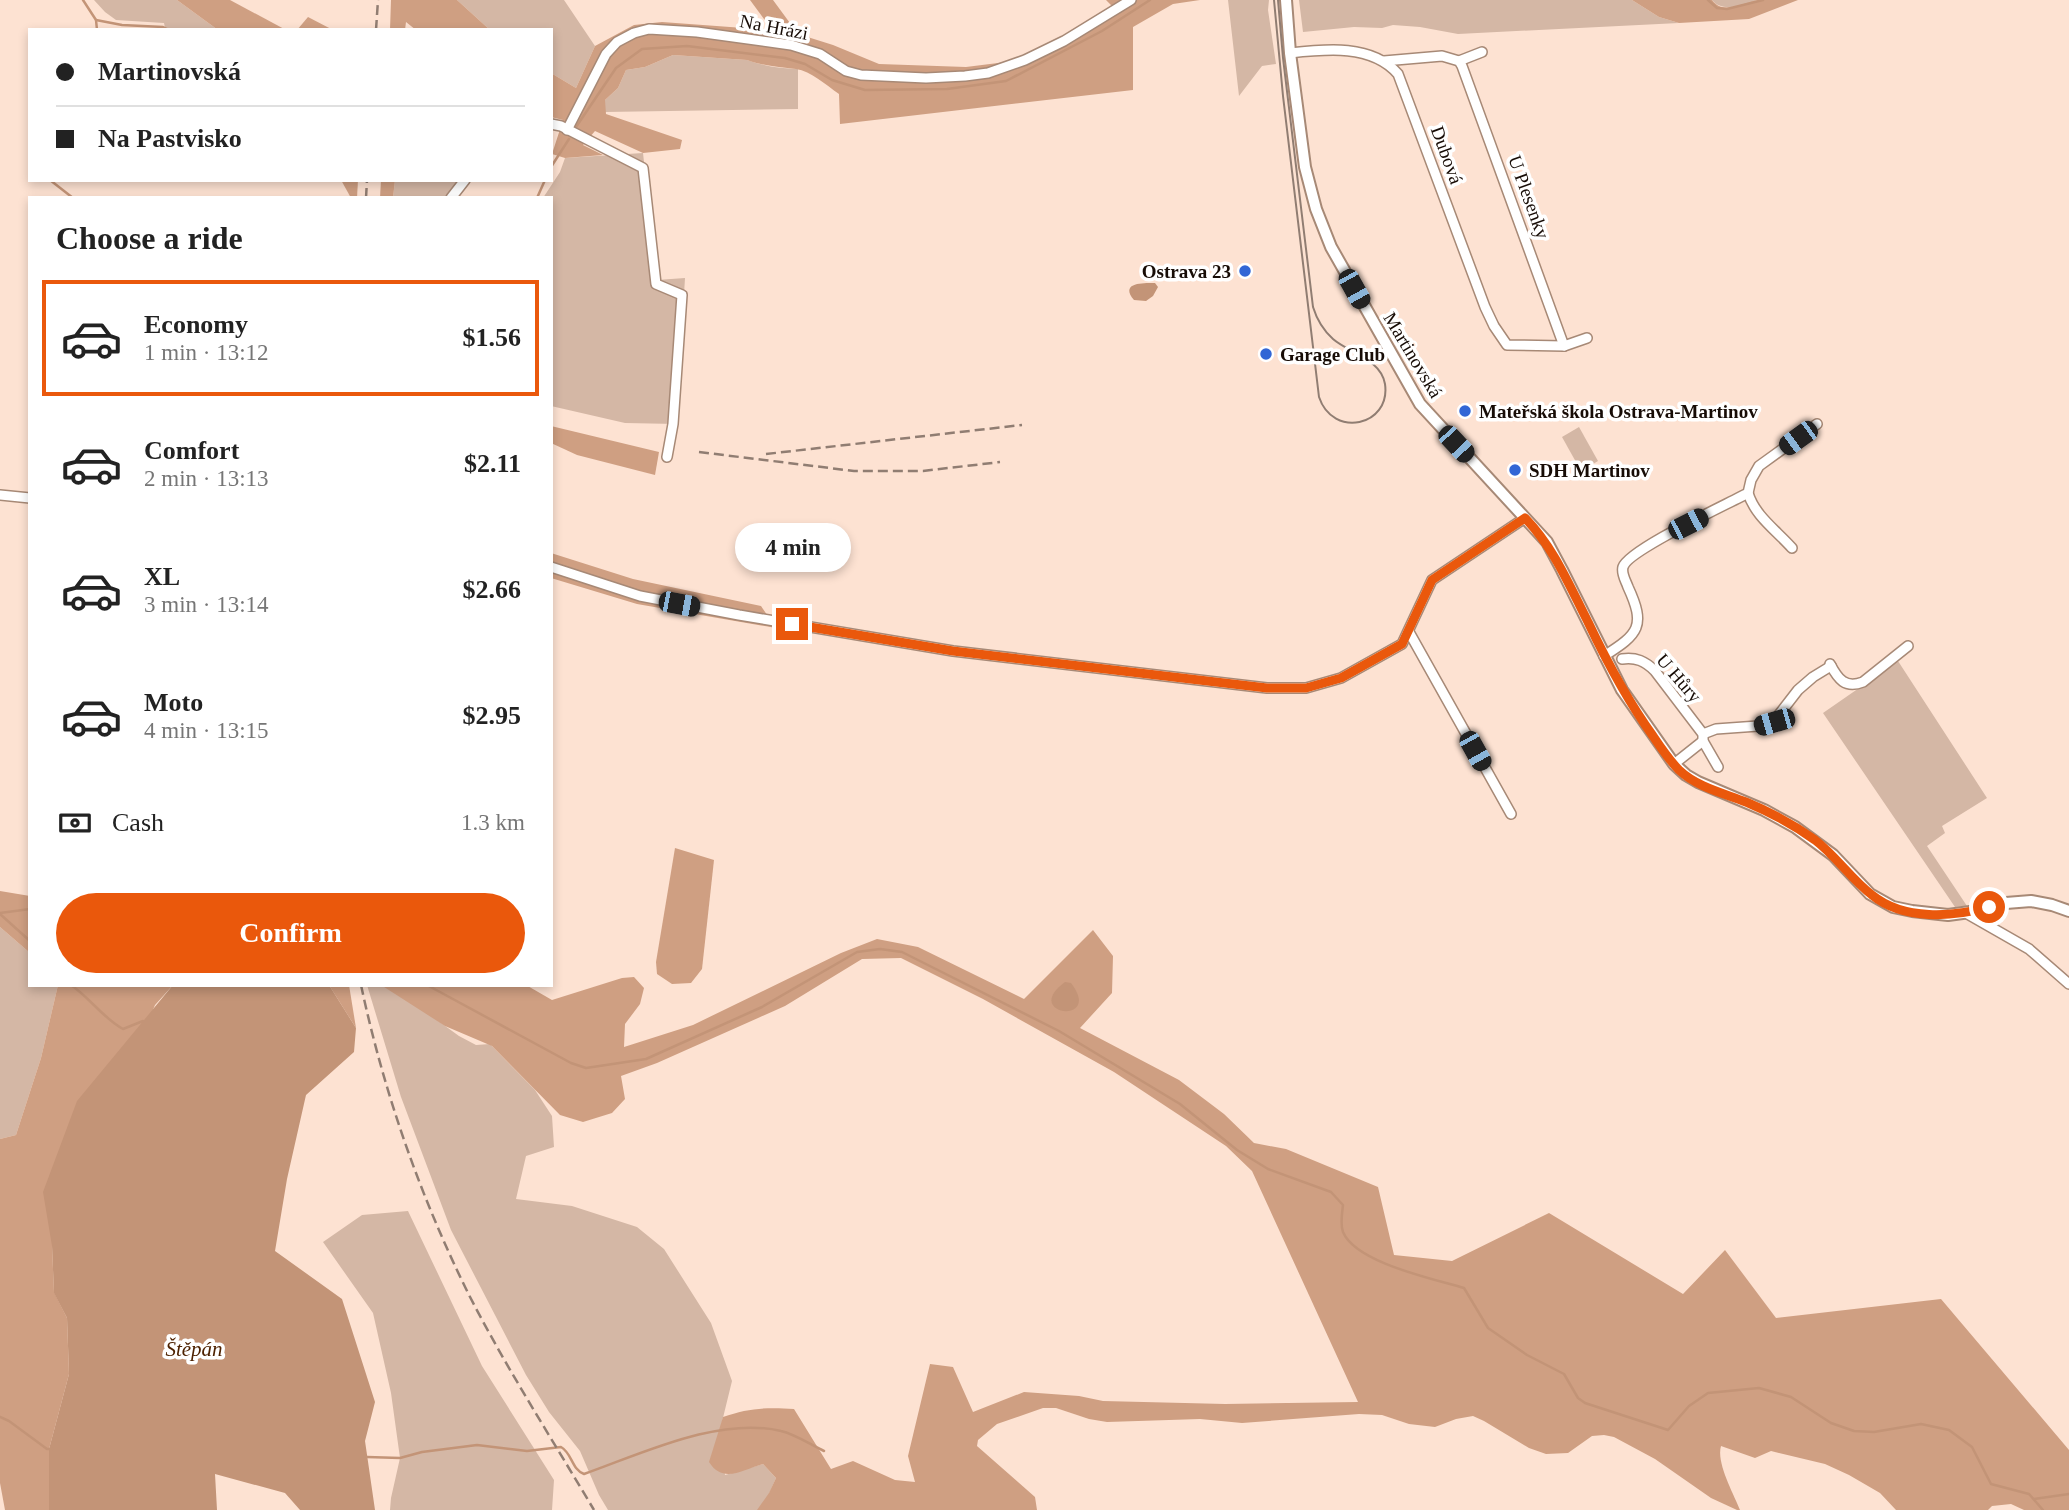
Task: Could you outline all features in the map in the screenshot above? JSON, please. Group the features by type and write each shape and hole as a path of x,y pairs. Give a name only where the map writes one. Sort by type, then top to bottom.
{"street":[{"name":"Na Hrázi","path":"567,130 606,54 617,42 649,29 697,32 791,45 820,54 846,71 861,75 926,78 965,76 988,73 1025,60 1064,41 1131,0"},
{"name":"Martinovská","path":"1286,0 1305,167 1316,209 1331,247 1420,404 1543,537 1626,696 1674,764 1698,782 1764,810 1794,827 1833,855 1870,894 1885,904 1912,911 1948,915 2025,901 2045,903 2069,911"},
{"path":"1290,53 1336,49 1383,61 1441,56 1459,61 1482,52"},
{"name":"Dubová","path":"1383,61 1395,70 1402,81 1489,317 1507,345 1564,346"},
{"name":"U Plesenky","path":"1459,61 1564,346"},
{"path":"553,125 643,168 656,284 682,295 673,424 667,457"},
{"path":"453,196 464,182"},
{"path":"1564,346 1587,338"},
{"path":"1792,548 1760,516 1751,504 1748,494 1751,480 1759,466 1817,424"},
{"path":"1604,656 1636,632 1639,620 1636,604 1623,575 1623,566 1628,559 1658,540 1748,494"},
{"path":"0,495 28,498"},
{"path":"553,568 640,596 953,651 1267,688 1306,688 1341,678 1402,644 1432,580 1525,518"},
{"path":"1409,632 1511,814"},
{"path":"1674,764 1703,737 1716,729 1774,722 1798,690 1831,665 1840,680 1846,684 1857,684 1864,682 1908,646"},
{"path":"1610,668 1620,664 1622,659 1617,648"},
{"name":"U Hůry","path":"1622,659 1632,658 1646,662 1676,697 1703,737 1718,767"},
{"path":"1966,913 2029,949 2069,984"}],"shaded area":[{"path":"94,0 177,0 215,28 165,28 164,23 116,20"},
{"path":"177,0 230,0 282,28 215,28"},
{"path":"391,0 457,0 488,28 414,28 406,22 405,28 390,28"},
{"path":"457,0 564,0 595,46 576,88 553,74 553,28 488,28"},
{"path":"750,0 773,0 798,34 879,64 966,67 1023,60 1113,7 1106,0 1200,0 1173,4 1133,27 1133,90 840,124 839,94 807,72 747,60 673,55 645,67 626,70 618,88 605,100 606,114 682,140 680,149 643,153 595,131 583,145 603,155 565,158 553,154 563,120 553,118 553,74 576,88 595,46 634,25 662,22 772,30"},
{"path":"1228,0 1269,0 1276,64 1262,66 1239,96"},
{"path":"1299,0 1632,0 1659,17 1679,23 1458,34 1393,25 1382,28 1354,27 1303,32"},
{"path":"1632,0 1712,0 1717,5 1728,8 1759,0 1798,0 1749,19 1679,23 1659,17"},
{"path":"1712,0 1758,0 1728,7"},
{"path":"308,17 329,28 299,28"},
{"path":"673,55 747,60 772,67 798,69 798,109 605,112 605,100 618,88 626,70 645,67"},
{"path":"643,153 657,280 685,278 676,424 625,423 553,406 553,196 544,196 560,172 565,158"},
{"path":"342,182 358,182 357,196 350,196"},
{"path":"381,182 395,182 393,196 380,196"},
{"path":"395,182 459,182 448,196 393,196"},
{"path":"553,426 659,452 655,475 577,455 553,444"},
{"path":"1579,427 1598,461 1581,471 1562,437"},
{"path":"553,554 633,579 761,606 776,628 637,604 553,579"},
{"path":"1898,661 1987,798 1942,826 1945,833 1927,846 1967,906 1955,907 1823,713"},
{"path":"675,848 714,860 702,969 691,983 672,984 657,974 656,962"},
{"path":"0,891 28,896 28,951 0,927"},
{"path":"0,927 28,951 28,987 58,987 41,1058 16,1135 0,1139"},
{"path":"1093,930 1113,956 1112,993 1080,1028 1179,1080 1224,1114 1254,1143 1286,1149 1378,1187 1394,1255 1452,1261 1549,1213 1683,1294 1725,1250 1776,1318 1941,1299 2069,1450 2069,1510 2024,1510 2011,1504 1992,1506 1988,1510 1896,1510 1880,1493 1825,1464 1771,1451 1755,1458 1721,1446 1721,1461 1740,1510 1737,1510 1711,1498 1655,1459 1614,1437 1592,1436 1568,1453 1546,1454 1529,1448 1473,1416 1435,1427 1409,1424 1382,1415 1359,1414 1242,1423 1200,1419 1107,1422 1056,1408 1043,1408 997,1424 978,1440 977,1446 1035,1497 1037,1510 757,1510 776,1478 763,1464 733,1474 714,1469 709,1462 723,1417 758,1409 794,1409 831,1469 853,1461 895,1480 915,1482 908,1456 930,1364 953,1367 973,1412 1024,1392 1079,1396 1103,1401 1225,1404 1358,1402 1252,1171 1226,1146 1114,1072 983,999 901,958 862,959 785,1006 657,1063 621,1076 625,1099 612,1113 583,1122 560,1115 492,1046 445,1026 384,987 529,987 552,1000 622,978 634,977 644,988 640,1004 625,1024 624,1047 693,1025 841,953 877,939 918,947 1024,999"},
{"path":"58,987 171,987 155,1005 52,1246 54,1292 67,1318 69,1374 49,1449 49,1510 5,1510 0,1483 0,1139 16,1135 41,1058"},
{"path":"330,987 349,987 356,1028"},
{"path":"368,987 400,987 412,1002 459,1036 476,1045 490,1044 535,1090 552,1116 554,1147 526,1156 516,1199 572,1206 637,1227 664,1249 711,1323 732,1381 720,1430 725,1475 763,1464 776,1478 762,1510 608,1510 580,1451 549,1412 526,1375 451,1230 401,1097"},
{"path":"408,1211 482,1366 554,1480 552,1510 390,1510 400,1458 391,1393 373,1313 323,1242 362,1215"}],"water":[{"path":"1155,283 1158,287 1146,301 1134,300 1130,294 1129,290 1135,285"},
{"path":"1065,982 1071,983 1078,997 1078,1006 1064,1011 1056,1008 1052,1002 1054,993"},
{"name":"Štěpán","path":"171,987 330,987 356,1028 354,1052 306,1095 287,1179 275,1251 342,1299 375,1402 365,1441 375,1510 300,1510 285,1493 215,1474 217,1510 49,1510 49,1449 69,1374 67,1318 54,1293 52,1246 43,1192 77,1101"}],"waterway":[{"path":"83,0 96,20 97,28"},
{"path":"576,127 616,68 642,49 687,46 785,58 805,64 832,80 865,90 947,89 1006,81 1102,31 1150,0"},
{"path":"1708,0 1717,8 1727,9 1763,0"},
{"path":"96,20 165,28"},
{"path":"553,164 569,139"},
{"path":"53,182 70,196"},
{"path":"538,196 544,182"},
{"path":"0,913 28,909"},
{"path":"0,914 28,939"},
{"path":"431,987 571,1063 586,1068 646,1059 762,1007 857,952 880,949 902,952 1059,1031 1180,1104 1237,1150 1268,1169 1331,1192 1343,1205 1343,1232 1363,1253 1397,1268 1464,1288 1488,1328 1527,1355 1564,1374 1578,1398 1585,1403 1668,1430 1689,1406 1708,1393 1759,1388 1791,1397 1831,1423 1854,1431 1874,1432 1921,1424 1949,1430 1972,1447 1991,1484 2029,1494 2043,1510"},
{"path":"73,987 123,1029 143,1021"},
{"path":"0,1417 47,1449 52,1449"},
{"path":"367,1457 400,1458 422,1452 477,1445 527,1451 561,1447 584,1474 681,1439 732,1429 757,1428 786,1432 824,1451"},
{"path":"2034,1499 2069,1494"}],"tram line":[{"path":"1274,0 1319,397 1326,410 1336,419 1359,422 1370,418 1379,410 1384,398 1385,384 1382,375 1371,362 1329,336 1313,307 1278,0"}],"railway":[{"path":"376,28 378,0"},
{"path":"366,196 367,182"},
{"path":"766,454 1022,425"},
{"path":"699,452 854,471 923,471 1000,462"},
{"path":"361,987 392,1104 419,1182 451,1258 499,1350 594,1510"}],"place":[{"name":"Ostrava 23","path":"1245,271"},
{"name":"Garage Club","path":"1266,354"},
{"name":"Mateřská škola Ostrava-Martinov","path":"1465,411"},
{"name":"SDH Martinov","path":"1515,470"}],"route":[{"path":"792,624 953,651 1188,680 1267,688 1306,688 1341,678 1402,644 1432,580 1525,518 1543,537 1558,562 1626,696 1660,746 1682,772 1703,785 1764,810 1815,840 1870,894 1885,904 1903,910 1948,915 1989,907"}]}
